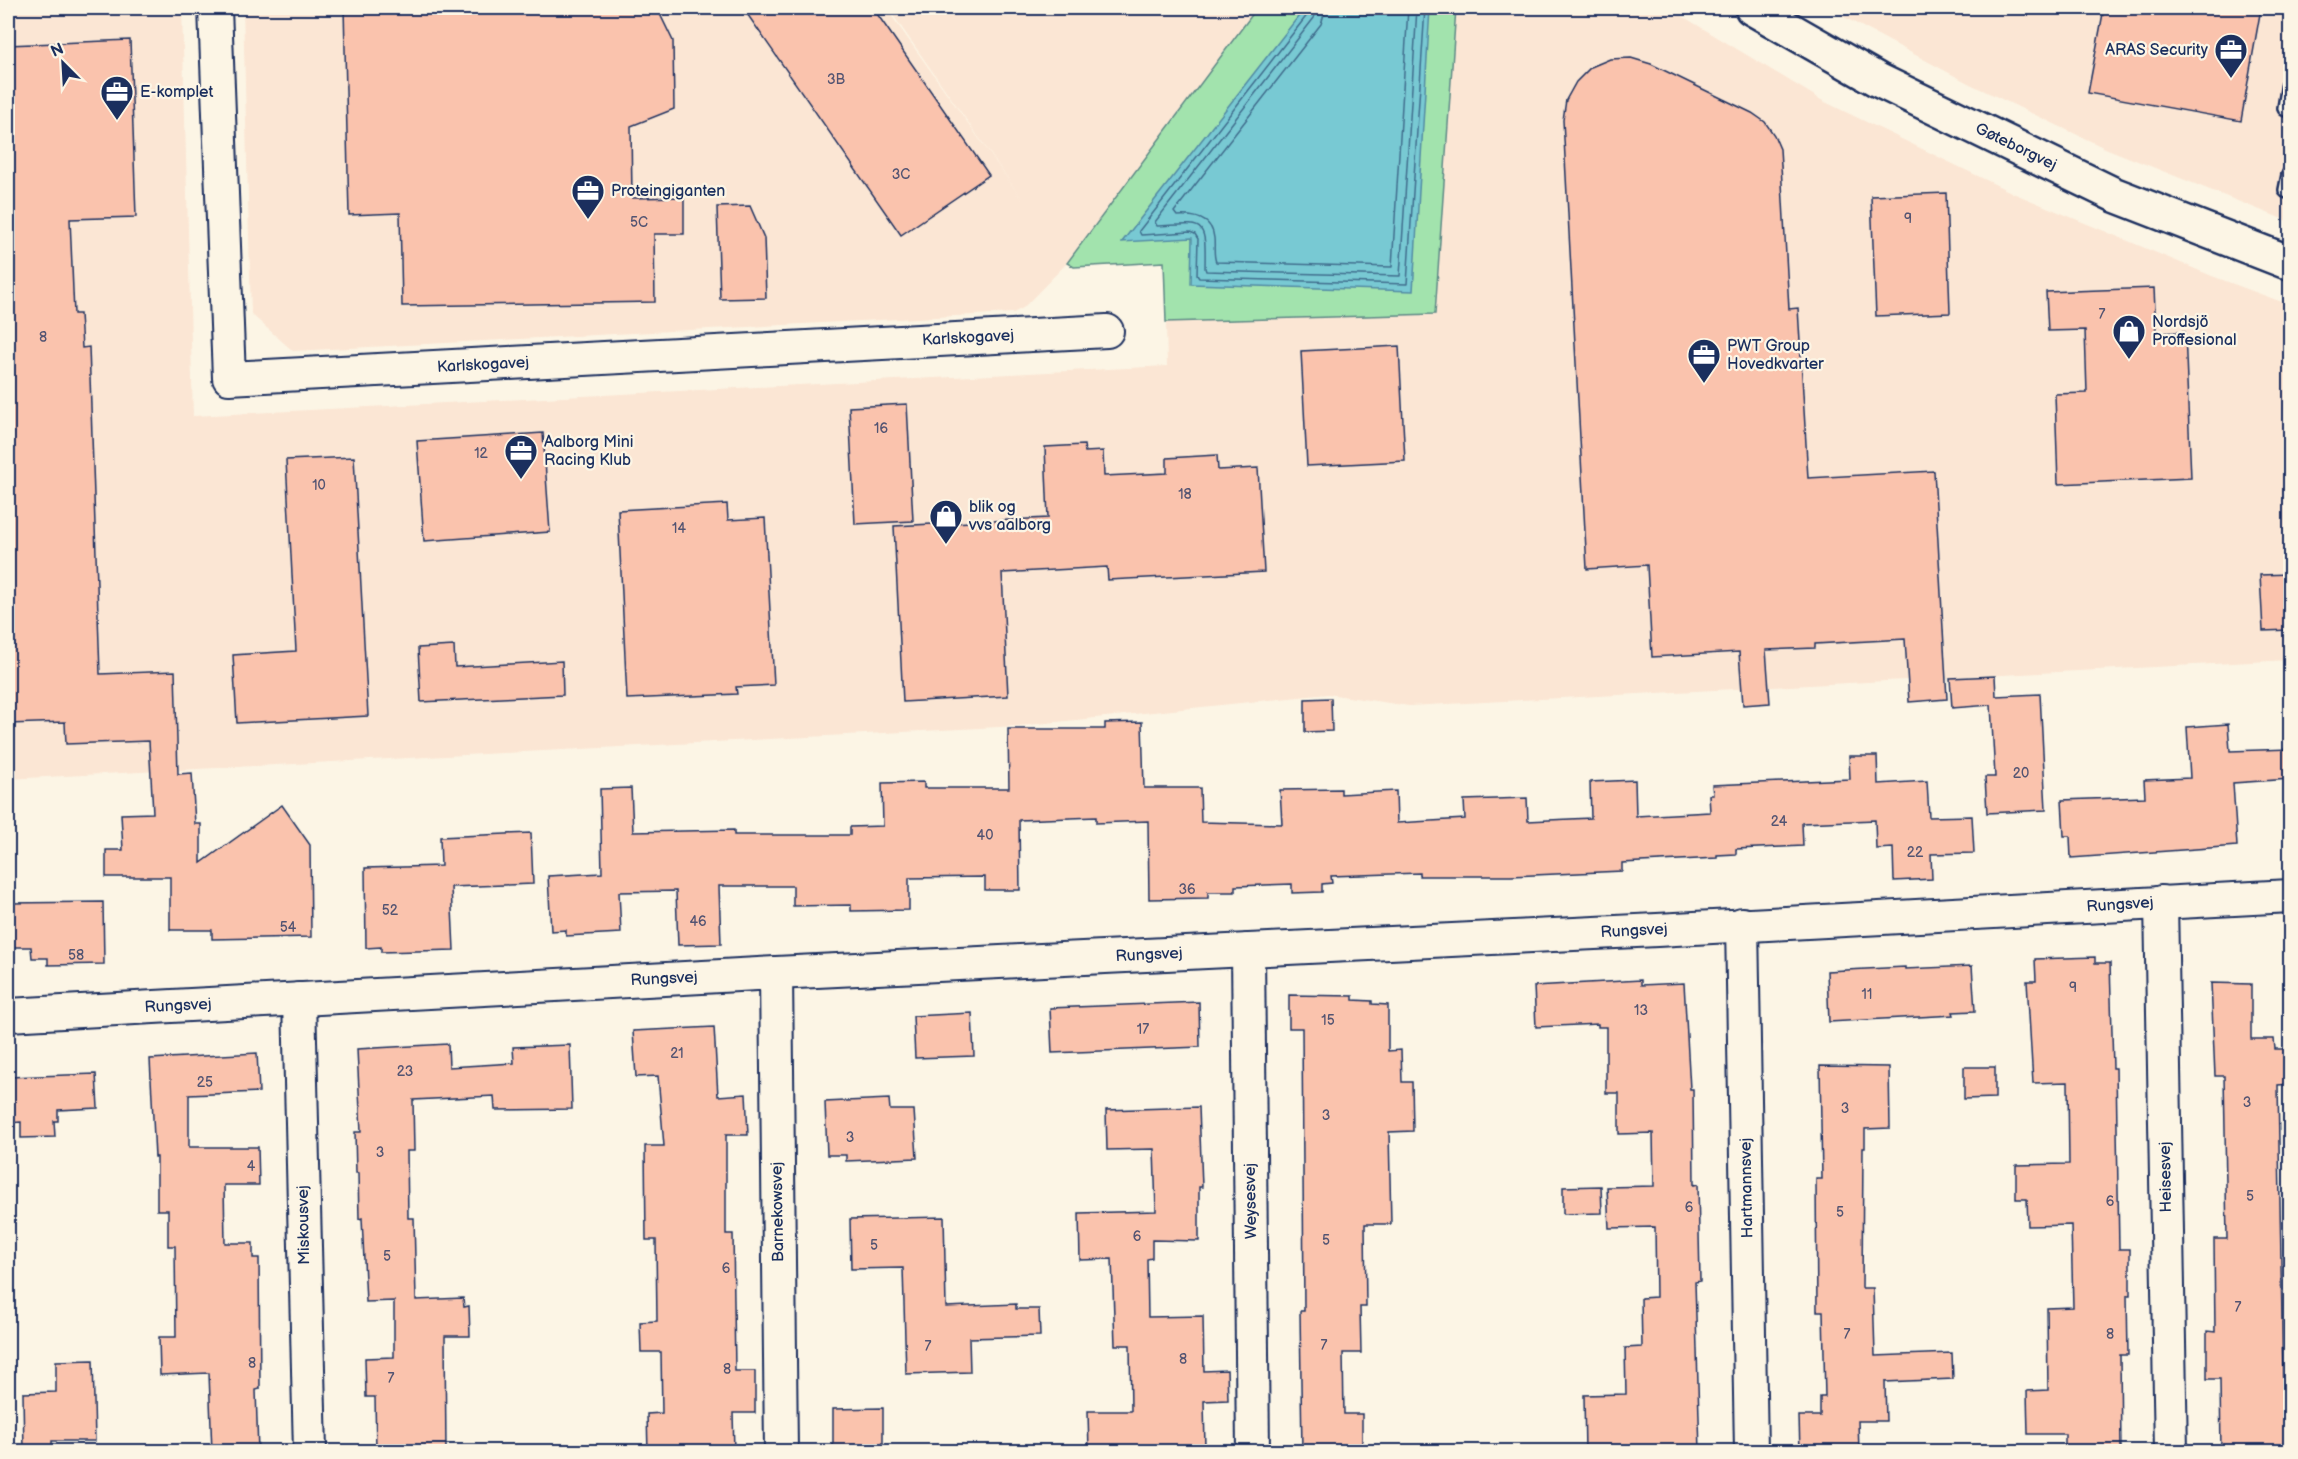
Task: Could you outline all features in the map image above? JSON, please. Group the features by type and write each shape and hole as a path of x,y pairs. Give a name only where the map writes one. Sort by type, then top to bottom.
{"street":[{"name":"Karlskogavej","path":"215,8 229,378 1107,331"},
{"name":"Gøteborgvej","path":"1752,8 1878,80 2115,195 2290,262"},
{"name":"Rungsvej","path":"8,1015 776,973 1657,930 2290,896"},
{"name":"Heisesvej","path":"2161,902 2171,1452"},
{"name":"Hartmannsvej","path":"1742,924 1751,1452"},
{"name":"Weysesvej","path":"1248,950 1253,1452"},
{"name":"Barnekowsvej","path":"776,973 781,1452"},
{"name":"Miskousvej","path":"299,999 310,1452"}],"lane":[{"path":"2290,83 2286,108 2290,109"}],"shaded area":[{"path":"8,8 182,8 193,416 1167,366 1166,322 1434,314 1456,8 1669,8 1823,101 2013,193 2212,276 2290,305 2290,660 1409,706 1328,694 1018,726 8,779"},
{"path":"243,8 886,8 1024,202 888,8 1257,8 1067,263 1023,308 1013,313 293,351 251,314"},
{"path":"1827,8 2290,8 2290,222 2105,148 1970,84"}],"green space":[{"path":"1257,8 1456,8 1435,314 1166,322 1164,262 1074,267 1067,263"}],"water":[{"path":"1305,8 1430,8 1413,291 1191,284 1192,238 1122,242"}],"building":[{"path":"344,8 657,8 673,41 674,109 631,126 632,198 684,197 684,234 654,234 655,302 402,306 400,213 349,215"},
{"path":"743,8 873,8 989,175 901,235"},
{"path":"2104,8 2261,8 2241,121 2088,93"},
{"path":"130,40 136,217 70,219 74,314 80,314 82,348 89,347 100,674 175,671 178,774 192,773 195,824 201,824 201,863 282,805 310,845 311,937 212,939 212,930 170,930 170,877 106,877 106,850 123,850 121,814 153,813 149,741 66,744 65,722 8,724 8,45"},
{"path":"1631,58 1651,64 1752,113 1765,122 1774,135 1780,149 1789,309 1798,308 1808,478 1934,471 1947,699 1909,702 1905,639 1815,644 1815,648 1766,650 1770,703 1743,705 1739,652 1652,657 1647,565 1587,569 1563,120 1566,100 1576,82 1591,67 1610,59"},
{"path":"1946,193 1950,313 1876,316 1871,196"},
{"path":"750,206 764,238 766,298 720,299 717,207"},
{"path":"2154,288 2156,333 2185,332 2191,478 2058,484 2055,394 2087,393 2085,330 2048,331 2046,292"},
{"path":"1399,346 1405,461 1307,466 1301,351"},
{"path":"907,404 913,521 855,524 849,407"},
{"path":"543,433 550,532 424,541 417,441"},
{"path":"1084,445 1085,452 1103,451 1104,476 1167,473 1167,458 1217,455 1218,470 1258,468 1264,572 1108,580 1107,567 1002,573 1008,696 903,702 894,526 1048,518 1045,447"},
{"path":"354,457 368,716 237,723 233,655 296,651 286,460"},
{"path":"727,504 728,520 765,518 774,685 736,687 737,694 627,699 618,510"},
{"path":"2290,574 2290,630 2263,631 2260,575"},
{"path":"454,646 455,667 562,661 563,695 421,702 418,648"},
{"path":"1995,676 1996,696 2040,694 2046,810 1987,813 1985,777 1995,777 1991,705 1952,708 1950,678"},
{"path":"1331,698 1332,731 1305,732 1305,699"},
{"path":"1142,722 1144,788 1200,788 1201,822 1282,824 1280,790 1341,789 1341,794 1396,791 1397,823 1465,819 1464,800 1527,798 1528,821 1591,818 1590,782 1635,780 1636,816 1710,812 1709,795 1713,795 1712,785 1850,779 1849,756 1877,756 1878,784 1927,781 1929,817 1972,816 1974,853 1931,854 1932,879 1894,881 1893,848 1876,849 1875,820 1802,823 1803,846 1736,849 1736,854 1717,855 1717,858 1622,863 1622,871 1511,876 1420,876 1420,873 1331,876 1332,883 1322,884 1322,892 1292,893 1292,884 1235,886 1235,892 1208,892 1208,898 1149,899 1148,821 1096,823 1096,817 1019,820 1020,890 985,890 985,877 909,878 909,910 851,911 851,905 793,906 793,886 719,886 721,944 678,945 676,891 619,892 621,933 566,936 566,930 551,931 548,876 602,873 600,789 631,788 633,832 734,830 734,835 850,835 850,827 883,826 882,783 924,782 924,788 1009,788 1008,729 1105,729 1105,723"},
{"path":"2228,724 2230,751 2290,749 2290,779 2233,783 2237,846 2071,858 2070,836 2064,836 2062,800 2145,797 2144,780 2190,778 2187,727"},
{"path":"531,833 533,884 451,887 454,950 381,952 381,947 366,948 365,868 441,866 440,837"},
{"path":"103,902 104,964 48,965 48,958 32,958 31,947 8,947 8,903"},
{"path":"2095,957 2095,963 2110,963 2113,1068 2116,1068 2119,1249 2130,1249 2130,1295 2127,1295 2128,1355 2120,1355 2121,1452 2065,1452 2065,1434 2028,1434 2027,1391 2048,1390 2047,1308 2073,1307 2071,1225 2028,1226 2027,1199 2016,1199 2016,1165 2069,1164 2068,1082 2033,1083 2027,981 2036,981 2035,959"},
{"path":"1972,966 1975,1011 1953,1012 1954,1015 1829,1022 1827,971"},
{"path":"1641,980 1641,985 1684,983 1690,1089 1693,1089 1694,1185 1698,1184 1700,1281 1695,1282 1700,1452 1585,1452 1584,1395 1626,1394 1625,1348 1642,1347 1641,1298 1656,1297 1655,1227 1609,1228 1607,1187 1654,1186 1653,1133 1619,1134 1619,1093 1606,1093 1606,1027 1598,1027 1598,1024 1536,1027 1534,986"},
{"path":"2211,983 2251,984 2251,1039 2274,1039 2275,1049 2290,1049 2290,1084 2278,1085 2283,1377 2287,1378 2284,1452 2221,1452 2220,1379 2207,1379 2207,1331 2215,1332 2214,1239 2227,1239 2224,1076 2215,1076"},
{"path":"1289,995 1353,996 1353,1000 1388,1005 1388,1051 1401,1050 1402,1082 1412,1082 1413,1131 1389,1132 1391,1224 1365,1224 1366,1307 1360,1307 1361,1353 1343,1353 1344,1414 1362,1414 1362,1452 1302,1452 1300,1311 1304,1311 1302,1028 1289,1028"},
{"path":"1199,1002 1200,1047 1052,1053 1050,1008"},
{"path":"972,1013 974,1056 915,1058 913,1016"},
{"path":"714,1027 718,1096 746,1094 748,1135 726,1135 726,1234 733,1234 735,1371 755,1371 755,1413 733,1413 734,1452 648,1452 647,1414 662,1413 661,1352 641,1352 640,1322 657,1321 656,1240 646,1240 645,1146 664,1146 658,1076 636,1077 633,1031"},
{"path":"448,1044 449,1067 514,1063 513,1047 570,1045 572,1109 495,1110 494,1096 413,1100 414,1151 407,1151 408,1218 414,1218 416,1300 463,1298 464,1307 469,1306 470,1336 445,1336 446,1452 382,1452 382,1450 376,1450 375,1397 366,1397 365,1358 394,1357 394,1301 366,1302 362,1218 359,1219 358,1173 356,1173 355,1132 361,1132 357,1049"},
{"path":"257,1053 259,1092 189,1095 189,1147 258,1147 259,1185 224,1185 225,1243 253,1243 253,1258 259,1258 260,1389 256,1390 258,1452 212,1452 209,1373 160,1375 159,1337 176,1337 175,1246 168,1246 168,1210 157,1210 157,1157 155,1157 150,1059"},
{"path":"1820,1066 1889,1067 1890,1128 1865,1129 1865,1148 1863,1148 1862,1288 1873,1288 1875,1356 1952,1353 1953,1379 1885,1382 1886,1421 1858,1421 1859,1452 1800,1452 1799,1416 1820,1416 1820,1397 1825,1397 1823,1311 1817,1311 1816,1179 1822,1179"},
{"path":"1964,1067 1995,1067 1995,1098 1964,1099"},
{"path":"96,1074 98,1108 58,1110 58,1121 54,1121 55,1137 21,1138 21,1122 8,1123 8,1077"},
{"path":"889,1099 890,1110 914,1110 917,1158 846,1161 846,1155 827,1155 825,1102"},
{"path":"1199,1107 1202,1187 1199,1187 1199,1241 1152,1240 1152,1258 1147,1259 1148,1317 1203,1316 1204,1371 1227,1370 1228,1400 1204,1401 1205,1449 1189,1450 1189,1452 1089,1452 1088,1411 1131,1411 1130,1345 1115,1345 1112,1259 1080,1260 1079,1213 1156,1211 1154,1149 1107,1150 1106,1110"},
{"path":"1601,1186 1602,1213 1563,1214 1563,1187"},
{"path":"944,1217 946,1307 1016,1304 1016,1309 1039,1309 1040,1336 969,1338 970,1372 906,1374 903,1268 851,1269 850,1219"},
{"path":"93,1360 95,1441 52,1441 52,1452 24,1452 23,1393 56,1392 56,1361"},
{"path":"883,1408 883,1452 833,1452 833,1409"}],"place":[{"name":"ARAS Security","path":"2231,79"},
{"name":"E-komplet","path":"117,121"},
{"name":"Proteingiganten","path":"588,220"},
{"name":"Nordsjö Proffesional","path":"2129,360"},
{"name":"PWT Group Hovedkvarter","path":"1704,384"},
{"name":"Aalborg Mini Racing Klub","path":"521,480"},
{"name":"blik og vvs aalborg","path":"946,545"}]}
